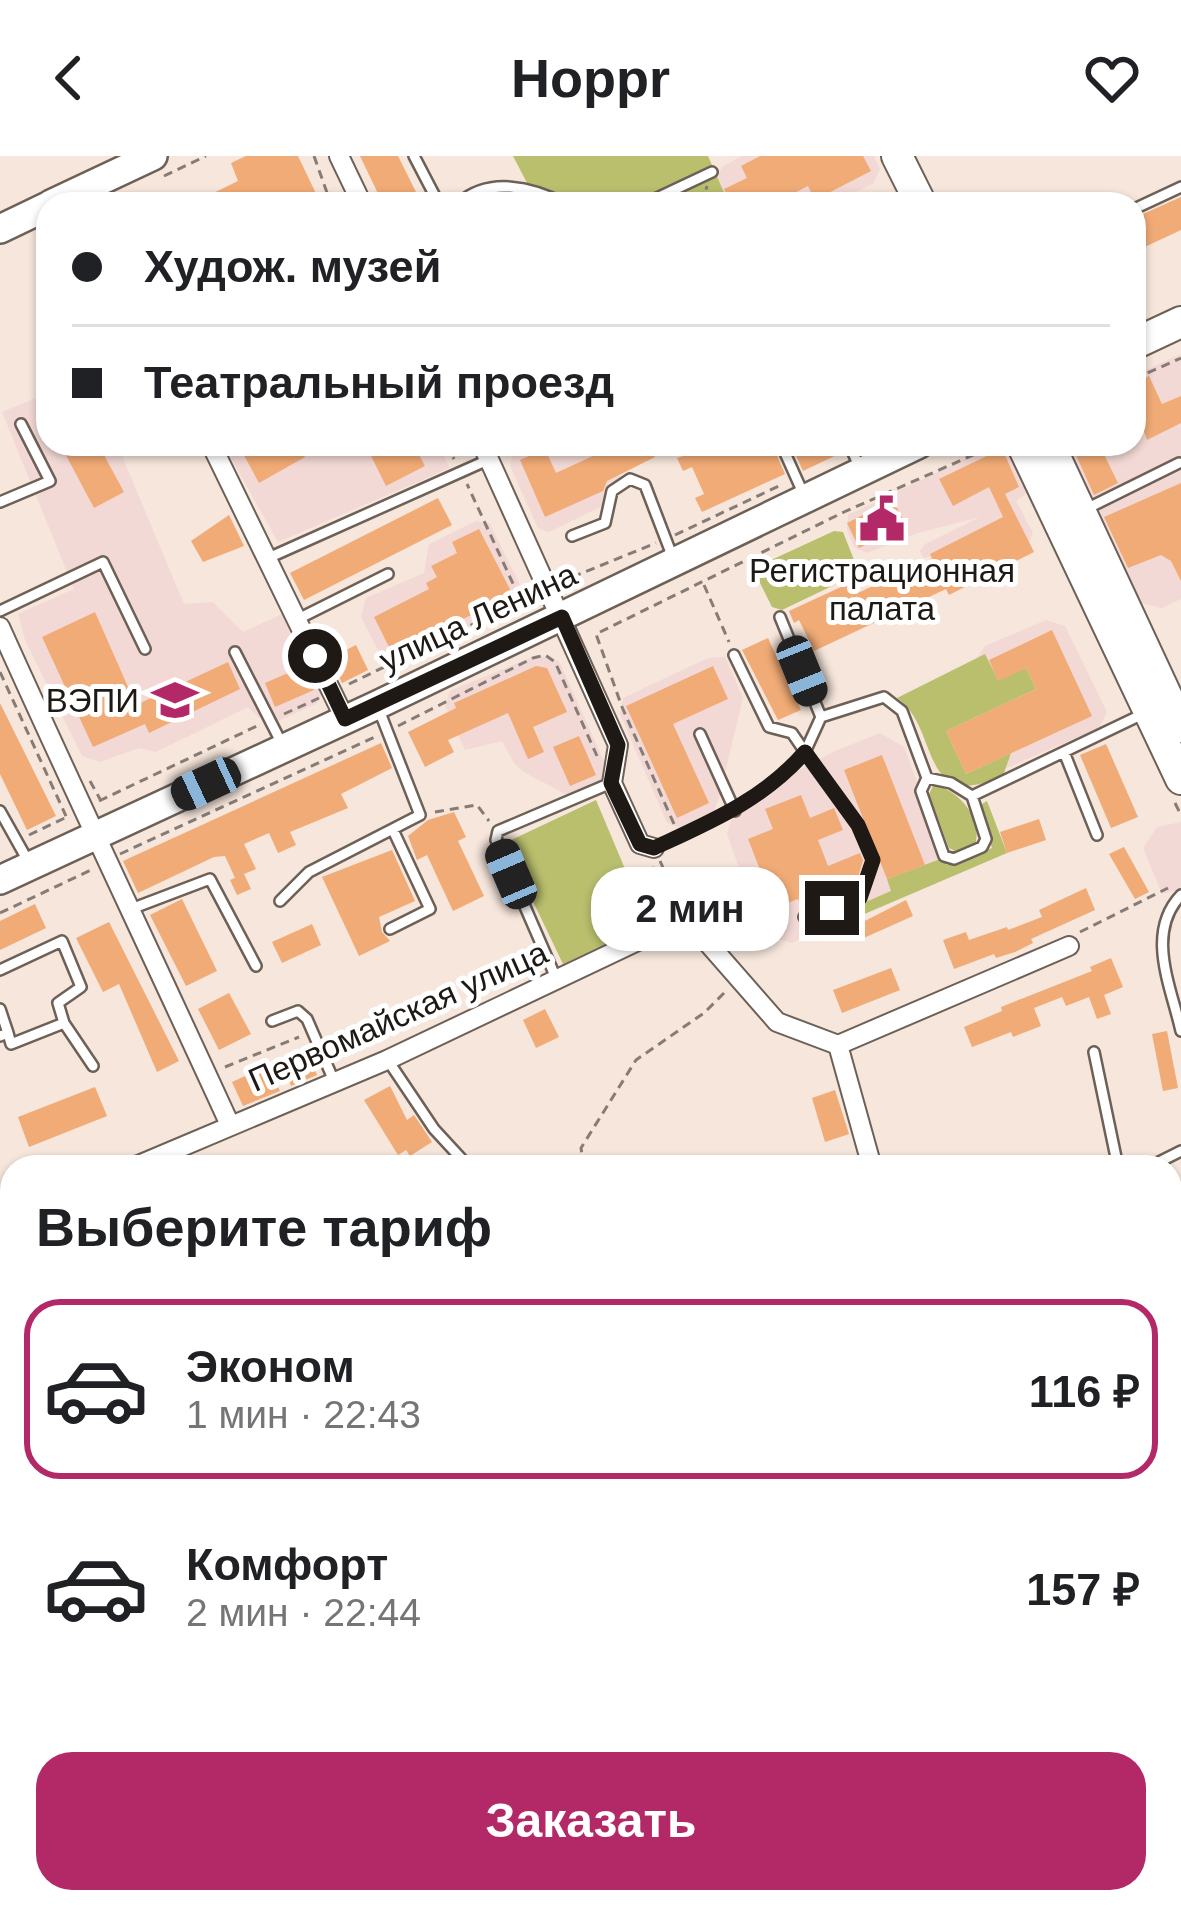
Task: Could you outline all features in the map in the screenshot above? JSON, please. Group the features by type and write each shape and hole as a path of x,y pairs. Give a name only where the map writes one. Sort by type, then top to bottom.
{"main road":[{"path":"79,192 153,156"},
{"path":"897,156 914,192"},
{"path":"0,229 36,212"},
{"path":"1146,338 1181,322"},
{"name":"улица Ленина","path":"0,880 87,831 345,719 383,718 670,551 801,488 862,471 894,456"},
{"path":"1028,456 1181,779"},
{"path":"1054,456 1181,727"}],"street":[{"path":"339,156 356,192"},
{"path":"217,456 345,719"},
{"path":"488,456 618,745 611,783 640,844 654,848"},
{"path":"0,627 87,831 131,909 230,1125"},
{"path":"686,918 777,1022 838,1045 1075,938"},
{"name":"Первомайская улица","path":"161,1155 387,1060 686,918"},
{"path":"838,1045 869,1155"}],"lane":[{"path":"414,156 433,192"},
{"path":"670,192 712,172"},
{"path":"471,192 531,187 541,192"},
{"path":"1146,204 1181,188"},
{"path":"21,424 36,453"},
{"path":"0,502 50,481 37,456"},
{"path":"266,560 462,472 480,456"},
{"path":"787,456 801,488"},
{"path":"855,456 862,471"},
{"path":"1079,513 1179,463"},
{"path":"572,536 605,523 612,491 630,479 645,485 670,551"},
{"path":"0,610 103,562 145,649"},
{"path":"298,620 388,574"},
{"path":"654,848 735,811 784,776 805,752 820,717 780,617"},
{"path":"235,652 283,747"},
{"path":"734,655 769,727 792,733 858,825 873,860 860,898 804,917"},
{"path":"820,717 884,697 896,703 927,778 921,791 944,856 954,859 982,847 986,839 972,796 951,783 927,778"},
{"path":"972,796 1150,711"},
{"path":"280,901 309,872 420,815 383,718"},
{"path":"700,734 735,811"},
{"path":"1064,752 1097,835"},
{"path":"556,978 496,840 498,831 611,783"},
{"path":"0,811 31,866"},
{"path":"390,929 430,909 393,830"},
{"path":"131,909 210,879 256,966"},
{"path":"1178,890 1163,922 1161,946 1181,1031"},
{"path":"0,970 62,941 81,987 58,1003 64,1023 93,1066"},
{"path":"0,1010 4,1035 11,1044 64,1023"},
{"path":"272,1021 298,1011 307,1019 334,1081"},
{"path":"1094,1052 1115,1155"},
{"path":"387,1060 434,1129 458,1155"}],"path":[{"path":"314,156 327,192"},
{"path":"1146,374 1181,358"},
{"path":"0,913 87,831 272,719 521,602 453,456"},
{"path":"679,836 622,707 596,634 844,512 972,456"},
{"path":"571,578 670,551 801,488"},
{"path":"703,583 734,655"},
{"path":"17,840 87,831 545,655 555,662 611,783"},
{"path":"0,672 87,831"},
{"path":"420,815 477,805 498,831"},
{"path":"654,848 686,918"},
{"path":"1075,938 1178,890"},
{"path":"582,1155 581,1148 636,1060 704,1013 739,978"},
{"path":"207,1075 312,1032"}],"shaded area":[{"path":"742,156 874,156 880,169 873,184 855,192 715,192 712,186 722,167"},
{"path":"1181,354 1181,599 1162,608 1137,602 1065,456 1146,456 1146,370"},
{"path":"36,398 36,456 122,456 184,604 213,602 243,632 282,614 297,650 313,658 325,687 318,703 276,722 258,717 248,707 156,752 139,748 100,762 82,756 25,640 18,614 74,589 2,412"},
{"path":"230,456 444,456 450,468 278,542"},
{"path":"512,456 611,456 622,482 617,499 549,532 538,528 510,466"},
{"path":"971,456 1017,456 1028,483 1025,495 1016,501 1033,533 1029,543 923,558 920,551 925,544 980,517 867,553 854,547 847,530 848,515"},
{"path":"476,521 490,524 520,585 516,603 397,663 381,656 361,617 366,598 424,573 429,544"},
{"path":"1046,620 1065,626 1107,712 1099,728 962,787 938,715 985,646"},
{"path":"537,655 559,661 607,768 599,785 569,796 524,772 502,741 465,750 445,706 450,691"},
{"path":"725,657 743,698 719,798 713,814 681,828 667,823 620,714 623,698 708,658"},
{"path":"880,733 904,747 944,855 937,883 791,943 762,933 727,834 737,802"},
{"path":"1181,822 1181,889 1162,894 1143,848 1157,827"}],"green space":[{"path":"513,156 708,156 724,192 532,192"},
{"path":"834,531 843,532 858,570 855,575 782,610 772,607 756,575 758,566"},
{"path":"985,654 998,680 1026,668 1036,689 946,731 966,774 1011,753 1003,776 976,785 956,784 943,776 911,712 897,698"},
{"path":"934,784 967,807 976,825 975,845 957,852 949,848 929,794"},
{"path":"596,800 628,876 654,866 672,913 563,964 505,843"},
{"path":"987,801 1007,853 827,930 822,921 891,891 887,879 943,858 947,865 992,848 979,806"}],"building":[{"path":"246,156 298,156 315,192 216,192 238,181 231,163"},
{"path":"360,156 398,156 416,192 377,192"},
{"path":"760,156 863,156 871,171 830,192 811,192 808,186 796,192 725,192 747,178 741,166"},
{"path":"1181,197 1181,230 1146,246 1146,213"},
{"path":"1146,377 1162,404 1181,396 1181,423 1147,440 1146,437"},
{"path":"66,456 104,456 124,492 94,508"},
{"path":"244,456 304,456 305,457 259,483"},
{"path":"371,456 420,456 425,466 386,486"},
{"path":"548,456 556,473 593,456 655,457 607,481 603,491 545,517 520,460"},
{"path":"777,456 785,474 702,512 695,498 704,494 692,467 683,471 677,458"},
{"path":"796,456 835,456 803,471"},
{"path":"987,456 1005,456 1019,487 1005,494 1034,552 949,595 946,589 814,651 799,620 794,623 789,611 854,581 860,592 1003,517 989,487 953,506 939,479"},
{"path":"1076,456 1105,456 1118,483 1094,495"},
{"path":"1181,483 1181,581 1171,561 1161,555 1128,568 1104,517"},
{"path":"438,498 452,525 304,600 290,573"},
{"path":"893,500 906,525 859,548 847,523"},
{"path":"229,515 244,546 203,562 191,541"},
{"path":"479,529 513,595 392,653 374,617 429,589 426,583 437,577 431,566 457,553 452,542"},
{"path":"95,612 136,705 228,662 240,689 149,733 145,724 93,747 42,637"},
{"path":"1052,630 1092,716 966,774 946,731 1036,689 1026,668 998,681 989,660"},
{"path":"768,638 801,710 778,720 742,650"},
{"path":"356,645 368,670 342,683 330,658"},
{"path":"304,666 314,690 275,707 265,683"},
{"path":"536,666 547,668 567,712 533,727 544,752 528,759 508,713 448,740 454,752 425,767 408,732 456,708 454,703"},
{"path":"713,666 728,699 673,724 709,803 677,818 626,706"},
{"path":"0,703 56,816 27,830 0,774"},
{"path":"579,736 596,775 570,786 553,747"},
{"path":"381,743 392,768 341,794 348,808 290,832 296,845 278,853 269,833 244,844 256,869 244,874 251,889 237,895 225,856 138,893 123,861"},
{"path":"1106,744 1138,817 1111,828 1080,755"},
{"path":"882,755 925,865 887,879 844,770"},
{"path":"801,795 810,818 834,808 843,830 818,840 828,866 860,853 863,860 858,877 835,886 837,891 801,905 798,899 775,908 748,839 773,829 765,809"},
{"path":"454,812 466,837 458,841 484,896 453,911 427,855 417,860 408,836 428,820"},
{"path":"1039,819 1046,840 1007,853 1000,832"},
{"path":"1124,847 1149,892 1135,899 1109,854"},
{"path":"392,850 415,901 379,917 390,941 359,956 322,877"},
{"path":"1086,888 1095,910 1031,939 1033,943 1015,952 996,958 994,954 954,969 943,940 966,932 969,940 1008,930 1042,917 1039,910"},
{"path":"182,899 217,971 186,986 150,915"},
{"path":"906,900 913,916 857,941 851,928"},
{"path":"35,904 46,928 0,950 0,921"},
{"path":"109,922 179,1061 157,1072 119,984 103,992 76,938"},
{"path":"312,924 321,945 282,963 272,942"},
{"path":"1111,958 1123,987 1104,995 1111,1014 1097,1019 1089,997 1066,1006 1062,997 1034,1008 1041,1026 972,1047 964,1027 1092,971 1090,967"},
{"path":"891,968 900,990 842,1013 833,990"},
{"path":"229,993 251,1034 219,1050 198,1009"},
{"path":"545,1009 559,1037 536,1048 523,1020"},
{"path":"1167,1031 1178,1088 1163,1091 1152,1034"},
{"path":"306,1049 317,1075 291,1086 282,1060"},
{"path":"267,1066 280,1091 243,1106 232,1082"},
{"path":"390,1086 407,1120 414,1115 432,1142 412,1155 406,1150 398,1155 364,1100"},
{"path":"95,1087 107,1116 29,1147 18,1117"},
{"path":"835,1090 849,1134 825,1142 812,1098"}],"place":[{"name":"Регистрационная палата","path":"882,519"},
{"name":"ВЭПИ","path":"175,700"}],"route":[{"path":"315,656 345,719 562,617 618,745 611,783 640,844 654,848 735,811 784,776 805,752 858,825 873,860 860,898 832,908"}]}
